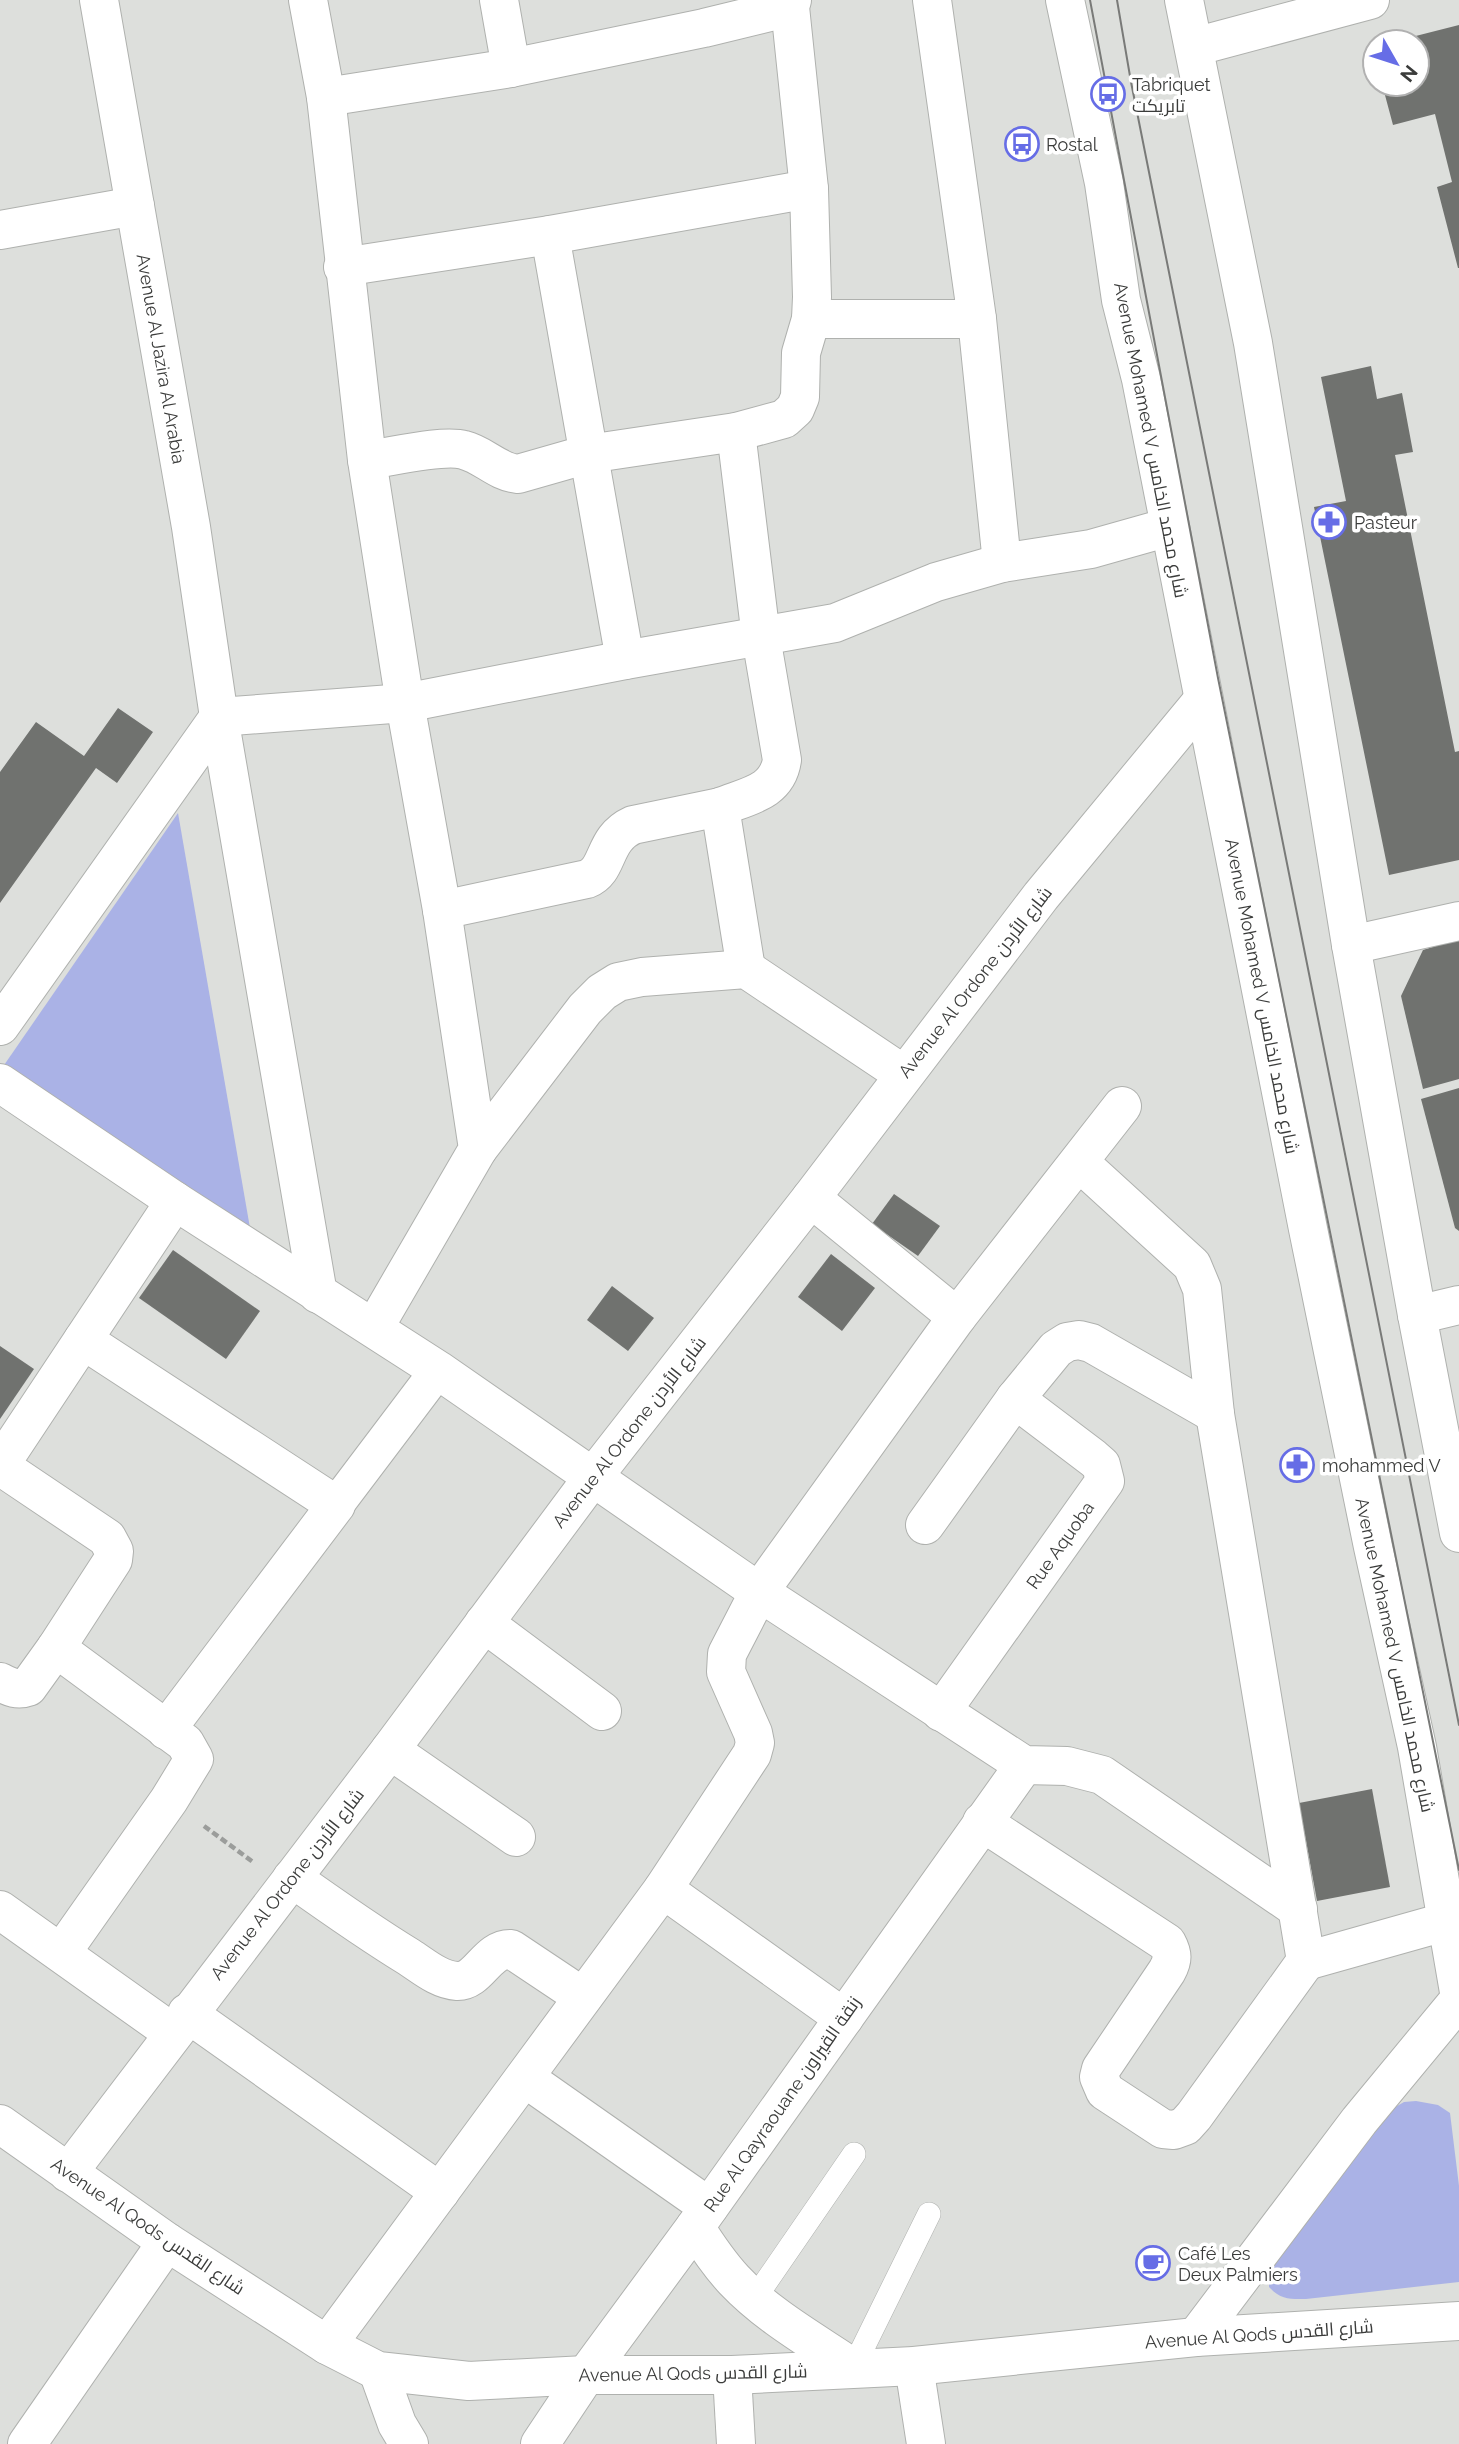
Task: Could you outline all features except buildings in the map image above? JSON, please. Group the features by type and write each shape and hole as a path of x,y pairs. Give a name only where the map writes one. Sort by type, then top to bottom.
{"street":[{"name":"Avenue Al Jazira Al Arabia","path":"99,0 191,527 219,716 318,1294"},
{"path":"308,0 326,97 343,267 367,460 405,702 442,910 478,1149"},
{"path":"499,0 511,68"},
{"path":"932,0 976,318 1002,563"},
{"name":"Avenue Mohamed V شارع محمد الخامس","path":"1065,0 1104,183 1121,300 1141,379 1308,1229 1417,1747 1459,1992"},
{"path":"1184,0 1253,343 1352,945 1417,1315 1459,1533"},
{"path":"1194,47 1370,0"},
{"path":"326,97 511,68 702,14 791,3 809,189 813,297 811,319 802,350 800,397 795,409 784,419 736,432 588,454 518,474 507,473 476,454 454,447 367,460"},
{"path":"343,267 550,235 809,189"},
{"path":"0,230 135,206"},
{"path":"550,235 625,660"},
{"path":"811,319 976,318"},
{"path":"442,910 587,879 598,872 616,835 622,830 633,825 720,807 774,783 782,760 761,637 736,432"},
{"path":"0,1026 219,716 405,702 835,623 936,582 1002,563 1091,549 1169,527"},
{"name":"Avenue Al Ordone شارع الأردن","path":"68,2173 390,1750 593,1476 811,1198 1041,896 1203,700"},
{"path":"720,807 747,969"},
{"path":"1352,945 1459,921"},
{"path":"374,1328 478,1149 564,1036 601,992 618,982 642,977 747,969 903,1074"},
{"path":"0,1083 175,1201 438,1370 759,1592 1024,1765 1067,1766 1102,1775 1298,1909"},
{"path":"327,2345 663,1889 752,1754 754,1733 726,1672 727,1654 759,1592 957,1317 1122,1105"},
{"path":"1079,1162 1181,1254 1198,1275 1202,1290 1215,1414 1306,1961"},
{"path":"811,1198 957,1317"},
{"path":"0,1682 12,1688 28,1687 113,1560 114,1551 107,1538 0,1465 175,1201"},
{"path":"1417,1315 1459,1305"},
{"path":"83,1340 336,1505"},
{"path":"925,1525 1014,1399 1056,1349 1067,1342 1079,1340 1091,1343 1215,1414"},
{"path":"166,1730 438,1370"},
{"name":"Rue Aquoba","path":"941,1712 1105,1481 1101,1465 1014,1399"},
{"path":"484,1623 602,1711"},
{"path":"56,1648 185,1743 194,1759 191,1768 62,1952"},
{"path":"390,1750 516,1837"},
{"name":"Rue Al Qayraouane زنقة القيراون","path":"540,2444 586,2375 1024,1765"},
{"path":"982,1822 1167,1943 1172,1953 1172,1961 1167,1971 1101,2069 1099,2077 1105,2091 1163,2129 1174,2130 1185,2126 1194,2116 1306,1961 1448,1921"},
{"path":"288,1882 439,1976 459,1981 466,1979 496,1952 511,1949 583,1997"},
{"path":"663,1889 844,2018"},
{"path":"0,1910 440,2192"},
{"path":"1196,2337 1359,2120 1459,2000"},
{"path":"525,2078 702,2217 713,2255 736,2281 791,2327 853,2368"},
{"name":"Avenue Al Qods شارع القدس","path":"0,2124 167,2242 327,2345 378,2371 469,2381 586,2375 732,2375 914,2366 1196,2337 1459,2321"},
{"path":"26,2444 167,2242"},
{"path":"914,2366 926,2444"},
{"path":"378,2371 397,2424 409,2444"},
{"path":"732,2375 736,2444"}],"lane":[{"path":"755,2298 854,2154"},
{"path":"853,2368 929,2214"}],"path":[{"path":"169,1800 288,1882"}],"shaded area":[{"path":"178,813 254,1251 0,1071"},
{"path":"1404,2102 1438,2105 1450,2113 1459,2186 1459,2282 1306,2299 1281,2297 1269,2287 1269,2271 1392,2109"}],"tram line":[{"path":"1090,0 1218,678 1459,1870"},
{"path":"1117,0 1131,82 1459,1725"}],"place":[{"name":"Tabriquet تابريكت","path":"1108,94"},
{"name":"Rostal","path":"1022,144"},
{"name":"Pasteur","path":"1329,522"},
{"name":"mohammed V","path":"1297,1465"},
{"name":"Café Les Deux Palmiers","path":"1153,2263"}]}
